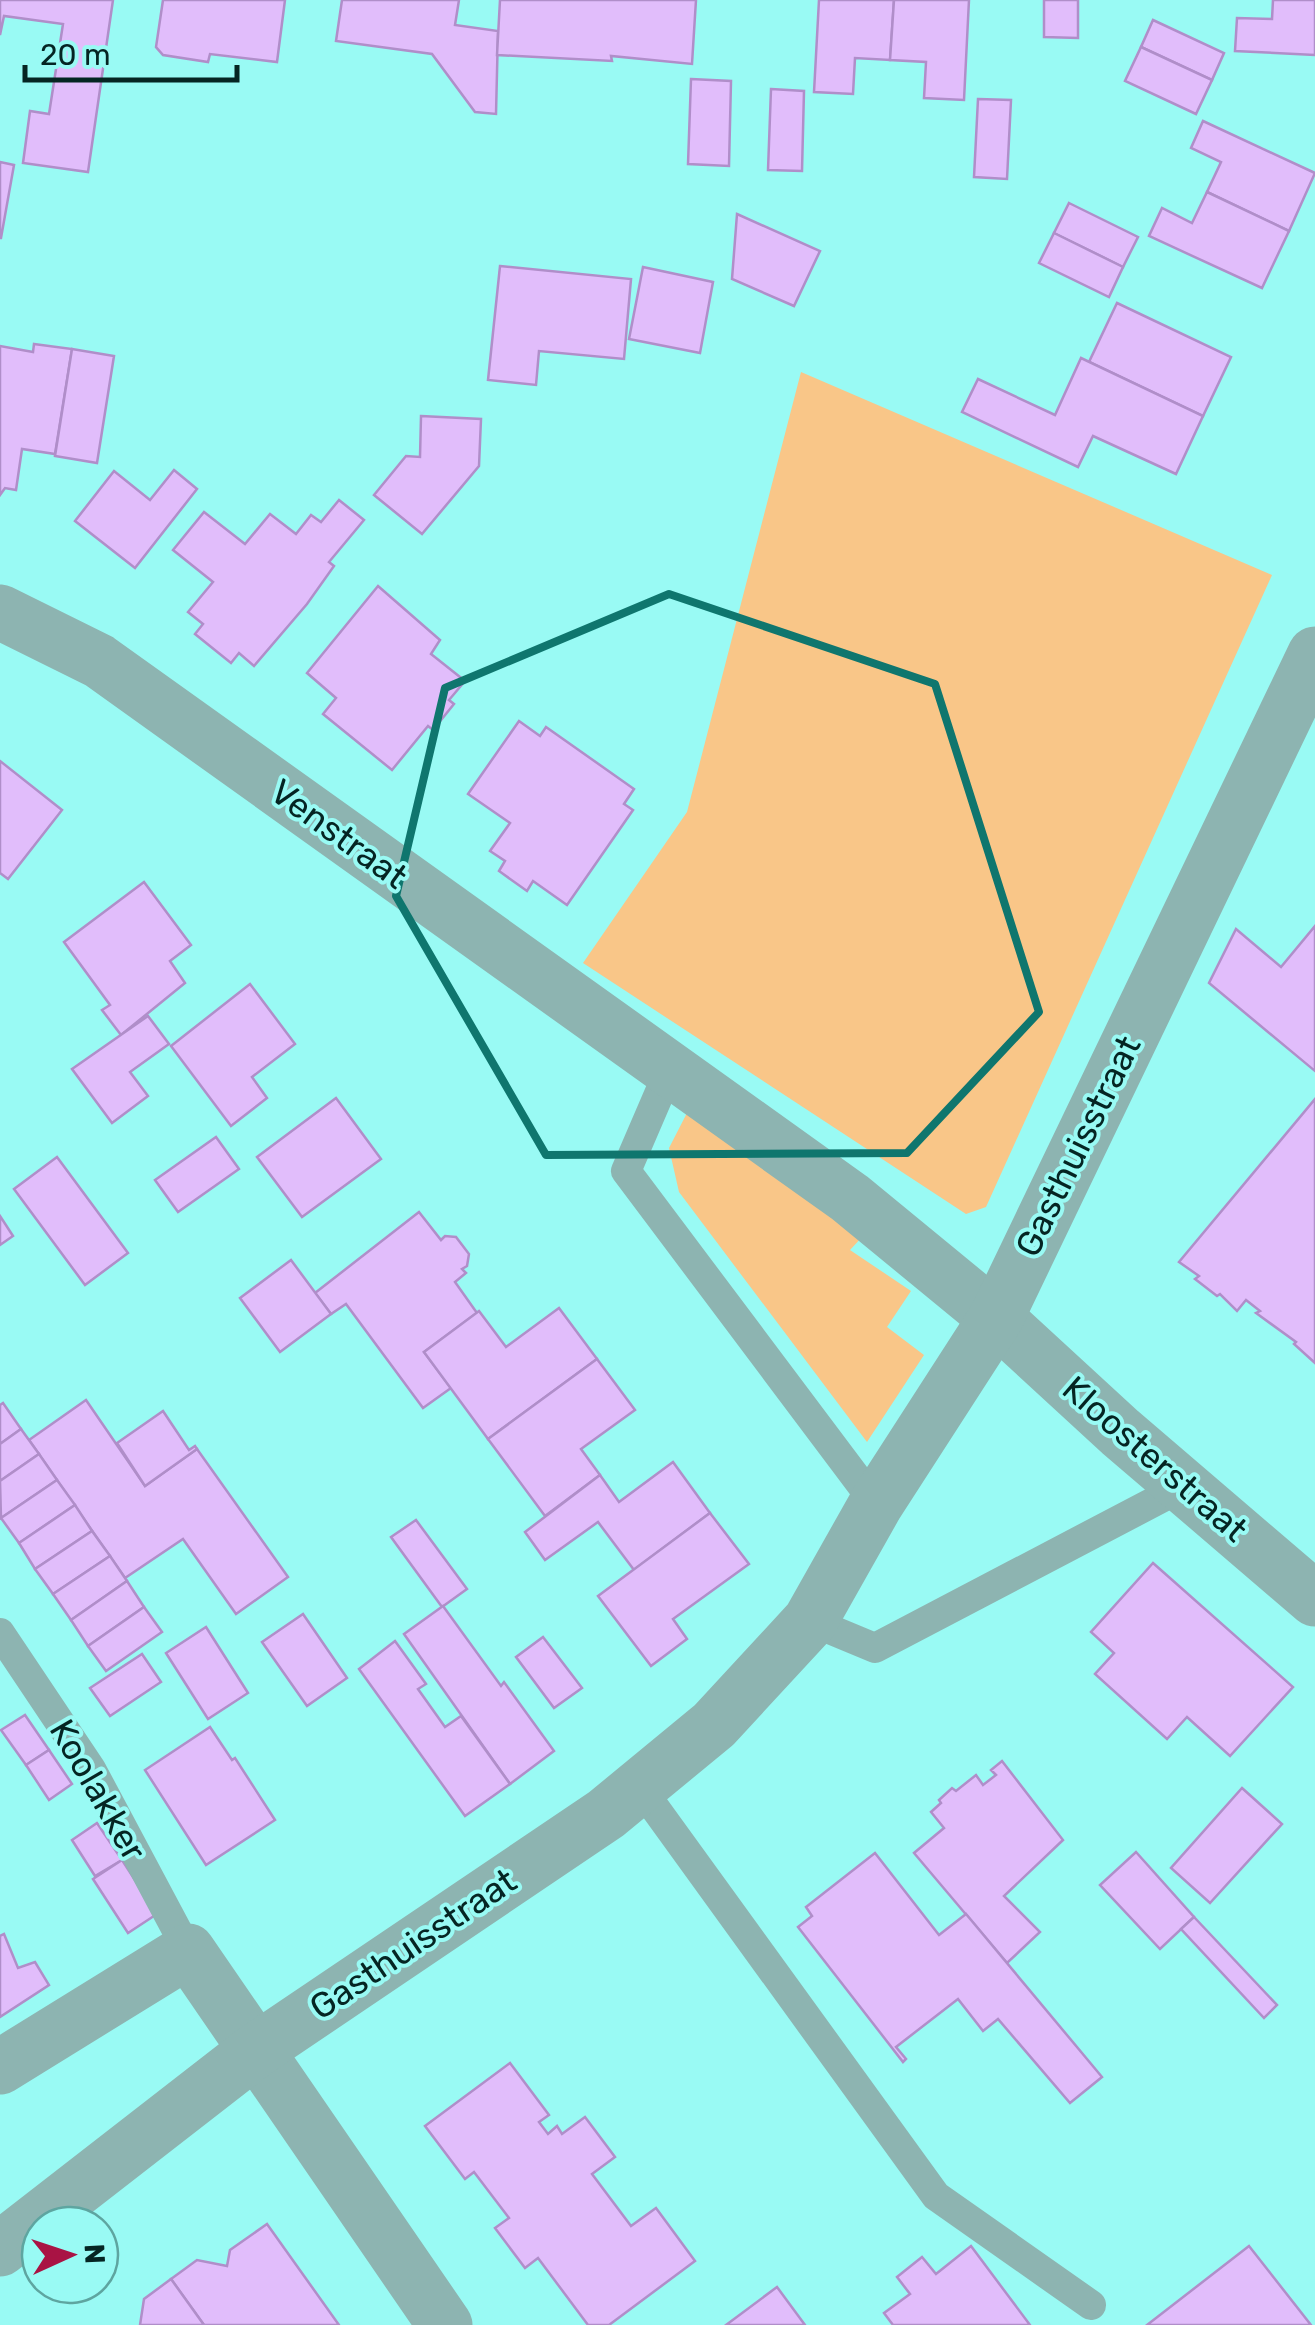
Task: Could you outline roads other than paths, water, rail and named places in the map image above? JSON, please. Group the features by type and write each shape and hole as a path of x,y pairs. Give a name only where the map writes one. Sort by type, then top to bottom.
{"street":[{"name":"Venstraat","path":"0,612 100,661 850,1198 996,1318"},
{"name":"Gasthuisstraat","path":"0,2249 255,2051 606,1814 714,1725 810,1621 876,1504 996,1318 1315,654"},
{"name":"Kloosterstraat","path":"996,1318 1315,1599"},
{"name":"Koolakker","path":"188,1951 445,2325"},
{"path":"0,2067 188,1951"}],"lane":[{"path":"669,1071 626,1171 876,1504"},
{"path":"810,1621 875,1648 1184,1486"},
{"name":"Koolakker","path":"0,1633 91,1768 188,1951"},
{"path":"639,1786 936,2196 1091,2305"}]}
